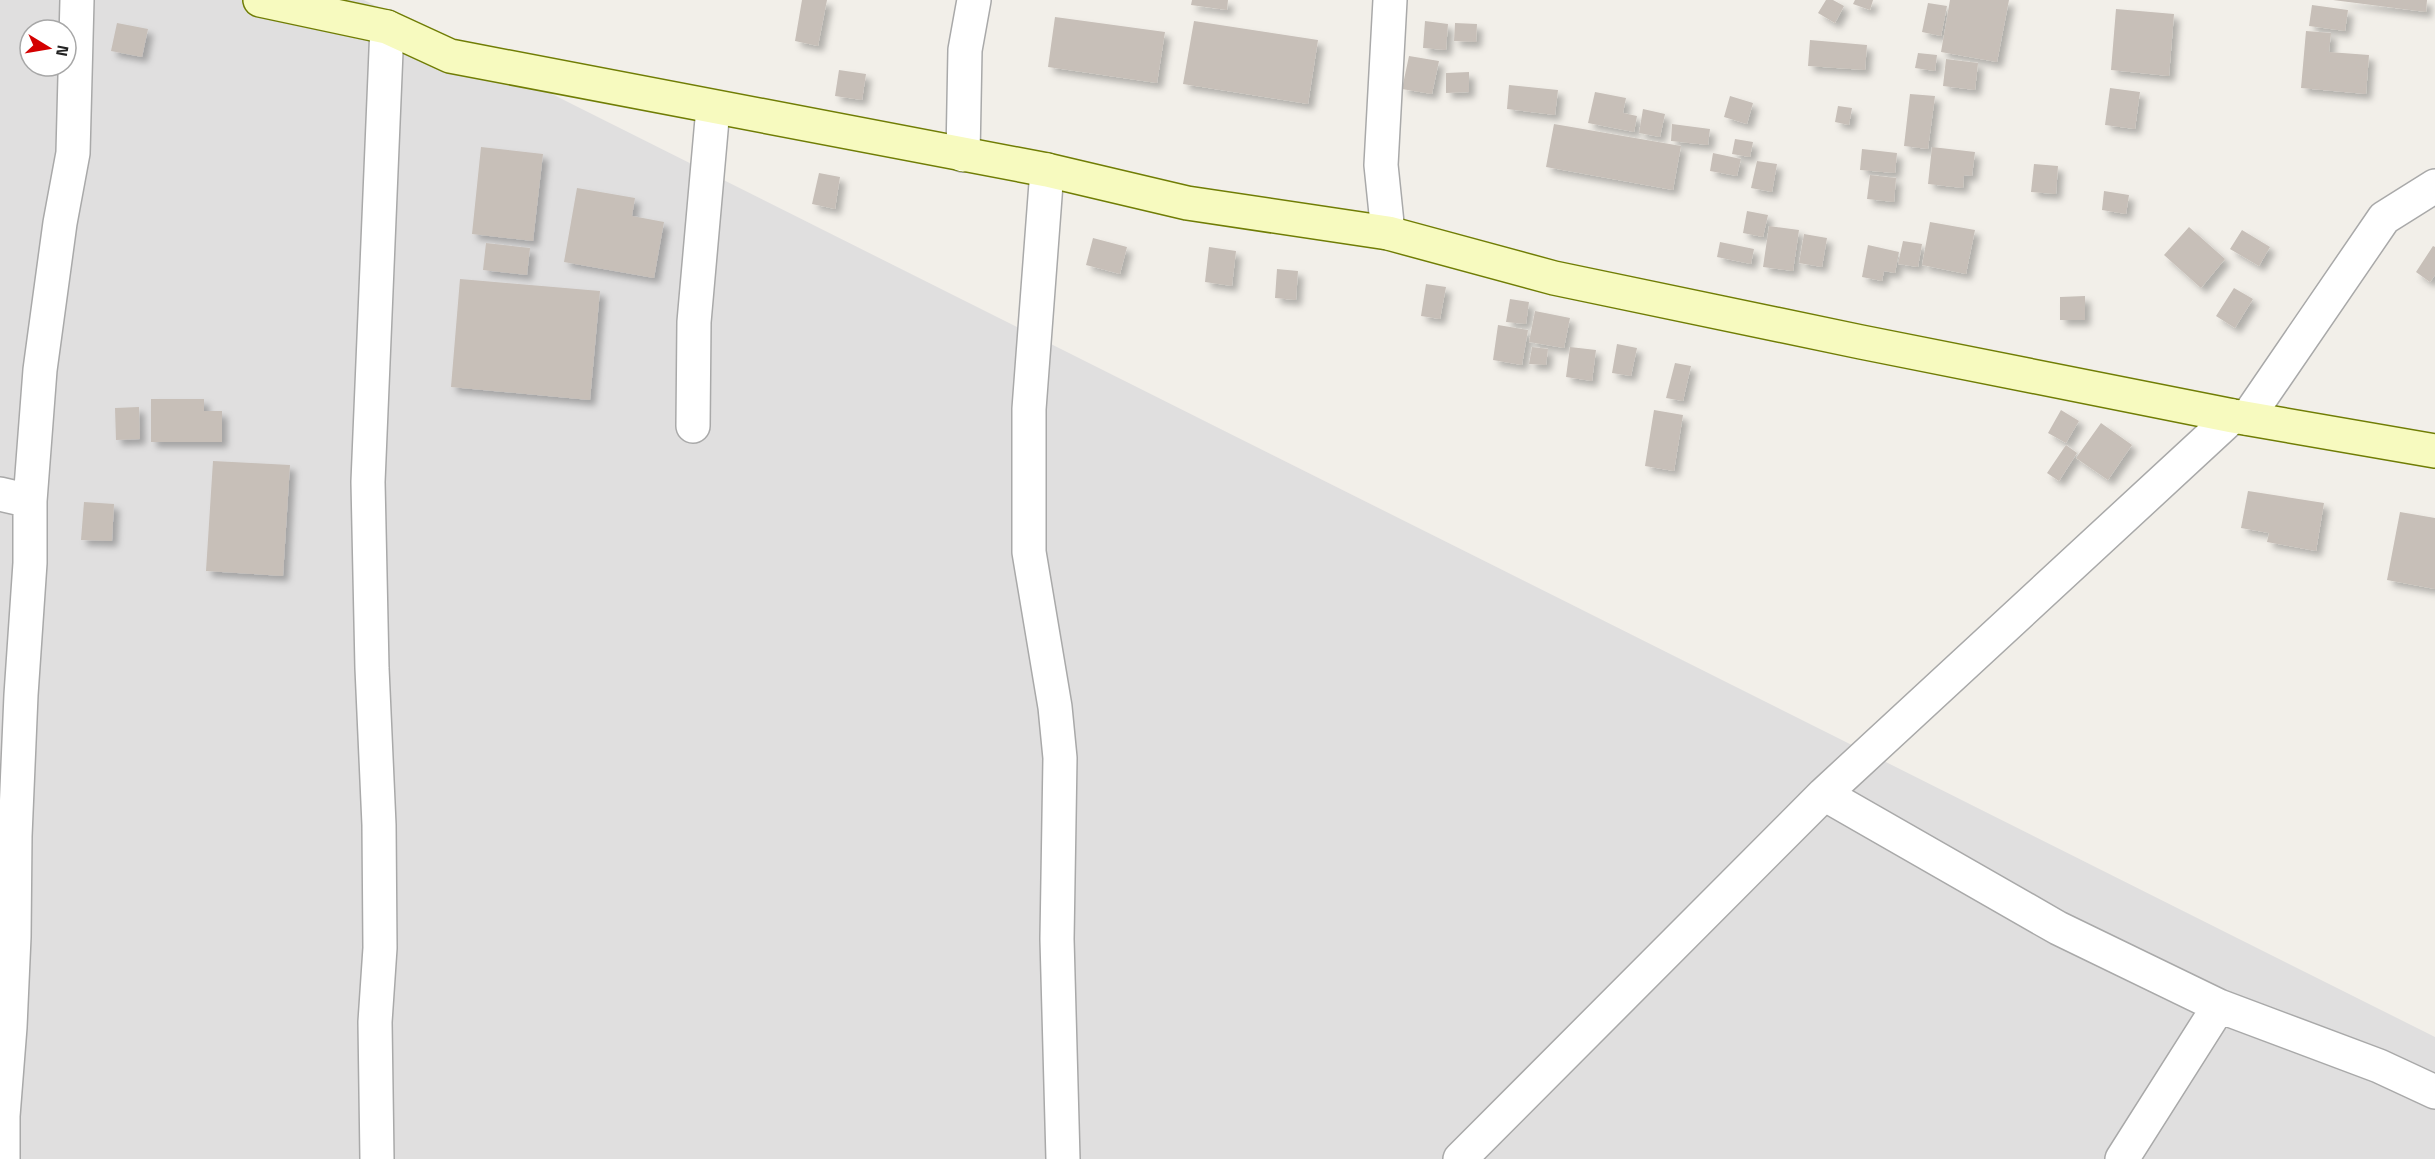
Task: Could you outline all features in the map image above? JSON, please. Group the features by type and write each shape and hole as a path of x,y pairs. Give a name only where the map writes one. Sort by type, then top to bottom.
{"street":[{"path":"3,1159 3,1116 14,937 15,836 21,695 30,563 15,497 40,370 60,223 73,153 77,0"},
{"path":"260,0 387,27 450,56 1047,170 1187,202 1388,233 1554,278 1861,342 2240,417 2435,451"},
{"path":"963,155 965,50 974,0"},
{"path":"1388,233 1381,165 1390,0"},
{"path":"376,1159 375,1022 380,948 379,825 372,668 368,482 387,27"},
{"path":"693,426 694,322 713,108"},
{"path":"1047,170 1029,409 1029,552 1055,707 1060,758 1057,939 1063,1159"},
{"path":"1460,1159 1824,794 2240,417 2384,218 2435,186"},
{"path":"1824,794 2058,928 2219,1006 2379,1066 2435,1092"},
{"path":"2122,1159 2219,1006"}],"shaded area":[{"path":"0,0 364,0 2435,1037 2435,1159 0,1159"}],"building":[{"path":"802,0 827,0 818,46 795,41"},
{"path":"1192,0 1228,0 1227,10 1191,5"},
{"path":"1826,0 1833,0 1844,6 1835,23 1818,13"},
{"path":"1855,0 1873,0 1870,10 1853,4"},
{"path":"1950,0 2009,0 1997,62 1941,52"},
{"path":"2333,0 2427,0 2426,12"},
{"path":"1928,3 1947,6 1941,36 1922,32"},
{"path":"2312,5 2348,10 2345,31 2309,26"},
{"path":"2116,9 2174,14 2169,76 2111,70"},
{"path":"1055,17 1165,32 1157,83 1048,67"},
{"path":"1194,21 1318,40 1308,104 1183,84"},
{"path":"1425,21 1448,24 1446,50 1423,48"},
{"path":"117,23 148,29 142,57 111,51"},
{"path":"1455,23 1477,24 1476,42 1454,41"},
{"path":"2306,31 2331,33 2329,52 2369,55 2366,94 2301,88"},
{"path":"1810,40 1867,45 1865,70 1808,66"},
{"path":"1918,53 1937,55 1935,71 1915,68"},
{"path":"1409,56 1439,61 1432,94 1402,89"},
{"path":"1946,59 1978,63 1975,90 1943,86"},
{"path":"839,70 866,74 862,100 835,96"},
{"path":"1469,72 1469,92 1446,93 1446,73"},
{"path":"1509,85 1558,90 1555,115 1507,109"},
{"path":"2110,88 2140,92 2135,129 2105,125"},
{"path":"1595,92 1626,98 1623,113 1637,116 1634,132 1588,123"},
{"path":"1910,94 1935,96 1928,149 1904,146"},
{"path":"1730,96 1753,103 1747,124 1724,117"},
{"path":"1838,106 1852,108 1849,125 1835,122"},
{"path":"1643,109 1665,114 1660,137 1639,133"},
{"path":"1554,124 1681,146 1673,190 1546,167"},
{"path":"1672,124 1710,129 1708,145 1671,141"},
{"path":"1735,139 1753,142 1750,157 1732,154"},
{"path":"481,147 543,154 533,241 472,234"},
{"path":"1932,147 1975,152 1972,176 1964,175 1963,188 1928,184"},
{"path":"1862,149 1897,153 1895,173 1860,170"},
{"path":"1713,153 1741,159 1737,176 1710,171"},
{"path":"1757,161 1777,164 1772,192 1751,188"},
{"path":"2034,164 2058,166 2056,194 2031,192"},
{"path":"819,173 840,177 835,209 812,204"},
{"path":"1870,175 1896,178 1894,202 1867,199"},
{"path":"577,188 635,198 632,216 664,222 654,278 564,262"},
{"path":"2104,191 2129,195 2126,214 2102,210"},
{"path":"1747,211 1768,215 1763,237 1743,233"},
{"path":"1930,222 1975,230 1966,274 1922,265"},
{"path":"1769,226 1799,230 1793,271 1763,267"},
{"path":"2189,227 2225,259 2201,288 2164,255"},
{"path":"2242,230 2270,247 2259,266 2230,249"},
{"path":"1804,234 1827,238 1822,267 1799,263"},
{"path":"1093,238 1127,247 1120,274 1086,265"},
{"path":"1903,241 1922,244 1918,267 1898,264"},
{"path":"1720,242 1754,249 1751,264 1717,257"},
{"path":"486,243 530,248 527,275 483,270"},
{"path":"1868,245 1899,252 1895,273 1884,271 1882,281 1862,277"},
{"path":"2433,246 2435,247 2435,275 2430,282 2416,272"},
{"path":"1209,247 1236,251 1232,286 1205,282"},
{"path":"1277,269 1298,271 1296,300 1275,298"},
{"path":"460,279 600,291 590,400 451,387"},
{"path":"1426,284 1446,287 1440,319 1421,316"},
{"path":"2234,288 2253,299 2235,328 2216,316"},
{"path":"2085,296 2085,320 2060,320 2060,297"},
{"path":"1510,299 1529,302 1526,324 1506,322"},
{"path":"1535,311 1570,318 1564,348 1529,342"},
{"path":"1498,325 1528,330 1522,365 1493,360"},
{"path":"1617,344 1637,348 1631,376 1612,373"},
{"path":"1532,347 1548,349 1546,365 1529,364"},
{"path":"1570,347 1596,350 1592,381 1566,377"},
{"path":"1675,363 1691,366 1683,401 1666,398"},
{"path":"151,399 204,399 204,411 222,411 222,442 151,442"},
{"path":"139,407 140,439 116,440 115,408"},
{"path":"1654,410 1683,415 1674,471 1645,466"},
{"path":"2061,410 2079,421 2066,443 2048,433"},
{"path":"2101,423 2132,445 2108,480 2076,458"},
{"path":"2066,445 2077,453 2059,481 2047,473"},
{"path":"213,461 290,465 283,576 206,571"},
{"path":"2248,491 2324,503 2316,551 2267,542 2269,533 2241,528"},
{"path":"84,502 114,504 112,541 81,540"},
{"path":"2400,512 2435,518 2435,589 2387,580"}]}
